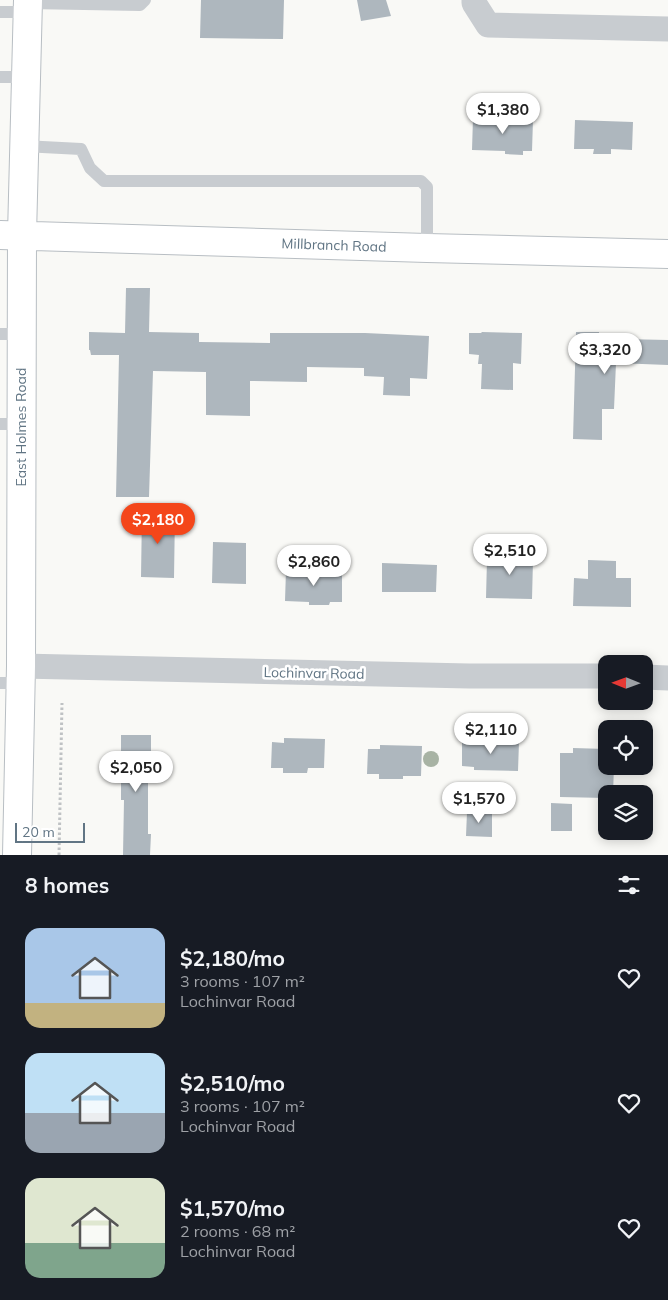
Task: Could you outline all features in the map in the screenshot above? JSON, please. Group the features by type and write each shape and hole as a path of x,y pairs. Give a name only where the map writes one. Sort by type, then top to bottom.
{"main road":[{"name":"East Holmes Road","path":"17,855 11,424 11,235 24,146 13,77 28,5"},
{"name":"Millbranch Road","path":"11,235 668,254"}],"street":[{"path":"474,0 488,25 668,29"},
{"name":"Lochinvar Road","path":"14,678 598,676"},
{"path":"653,677 668,678"}],"lane":[{"path":"0,12 28,5 140,5 145,0"},
{"path":"24,146 81,149 90,168 104,181 421,180 427,187 427,248"}],"path":[{"path":"60,855 62,704"}],"building":[{"path":"201,0 284,0 283,39 200,38"},
{"path":"357,0 386,0 391,16 361,21"},
{"path":"473,118 533,120 532,151 523,151 523,155 505,154 505,151 472,150"},
{"path":"575,120 633,122 632,150 611,149 611,154 593,154 594,149 574,149"},
{"path":"126,288 150,288 149,332 199,333 199,342 270,343 270,333 365,333 429,336 427,379 410,378 410,396 383,395 384,377 364,376 364,368 307,367 307,382 250,381 250,416 206,415 206,372 153,371 149,497 116,497 119,355 91,355 89,350 89,332 125,333"},
{"path":"576,332 599,332 599,336 622,336 622,339 668,340 668,365 616,363 614,409 602,409 602,440 573,439"},
{"path":"469,333 522,333 521,364 513,363 513,390 481,389 482,364 478,364 479,355 469,354"},
{"path":"142,512 175,512 174,578 141,577"},
{"path":"213,542 246,543 246,584 212,583"},
{"path":"505,548 523,549 523,560 533,560 532,599 486,598 487,559 504,559"},
{"path":"588,560 616,561 616,578 631,578 631,607 573,606 574,578 588,579"},
{"path":"382,563 437,565 436,592 382,592"},
{"path":"286,570 342,571 342,602 330,602 329,605 309,605 309,602 285,601"},
{"path":"121,735 151,735 151,757 148,757 148,834 151,834 150,855 123,855 124,800 121,800"},
{"path":"284,738 325,739 324,768 308,768 307,773 283,773 283,768 271,768 272,742 284,743"},
{"path":"462,740 519,742 518,771 474,770 474,767 462,766"},
{"path":"380,745 422,746 421,776 403,776 403,779 379,779 379,774 367,774 368,749 380,749"},
{"path":"573,748 598,749 598,775 614,775 613,785 598,785 598,798 560,797 560,753 573,753"},
{"path":"551,803 572,804 572,831 551,831"},
{"path":"467,812 492,812 492,837 466,836"}]}
